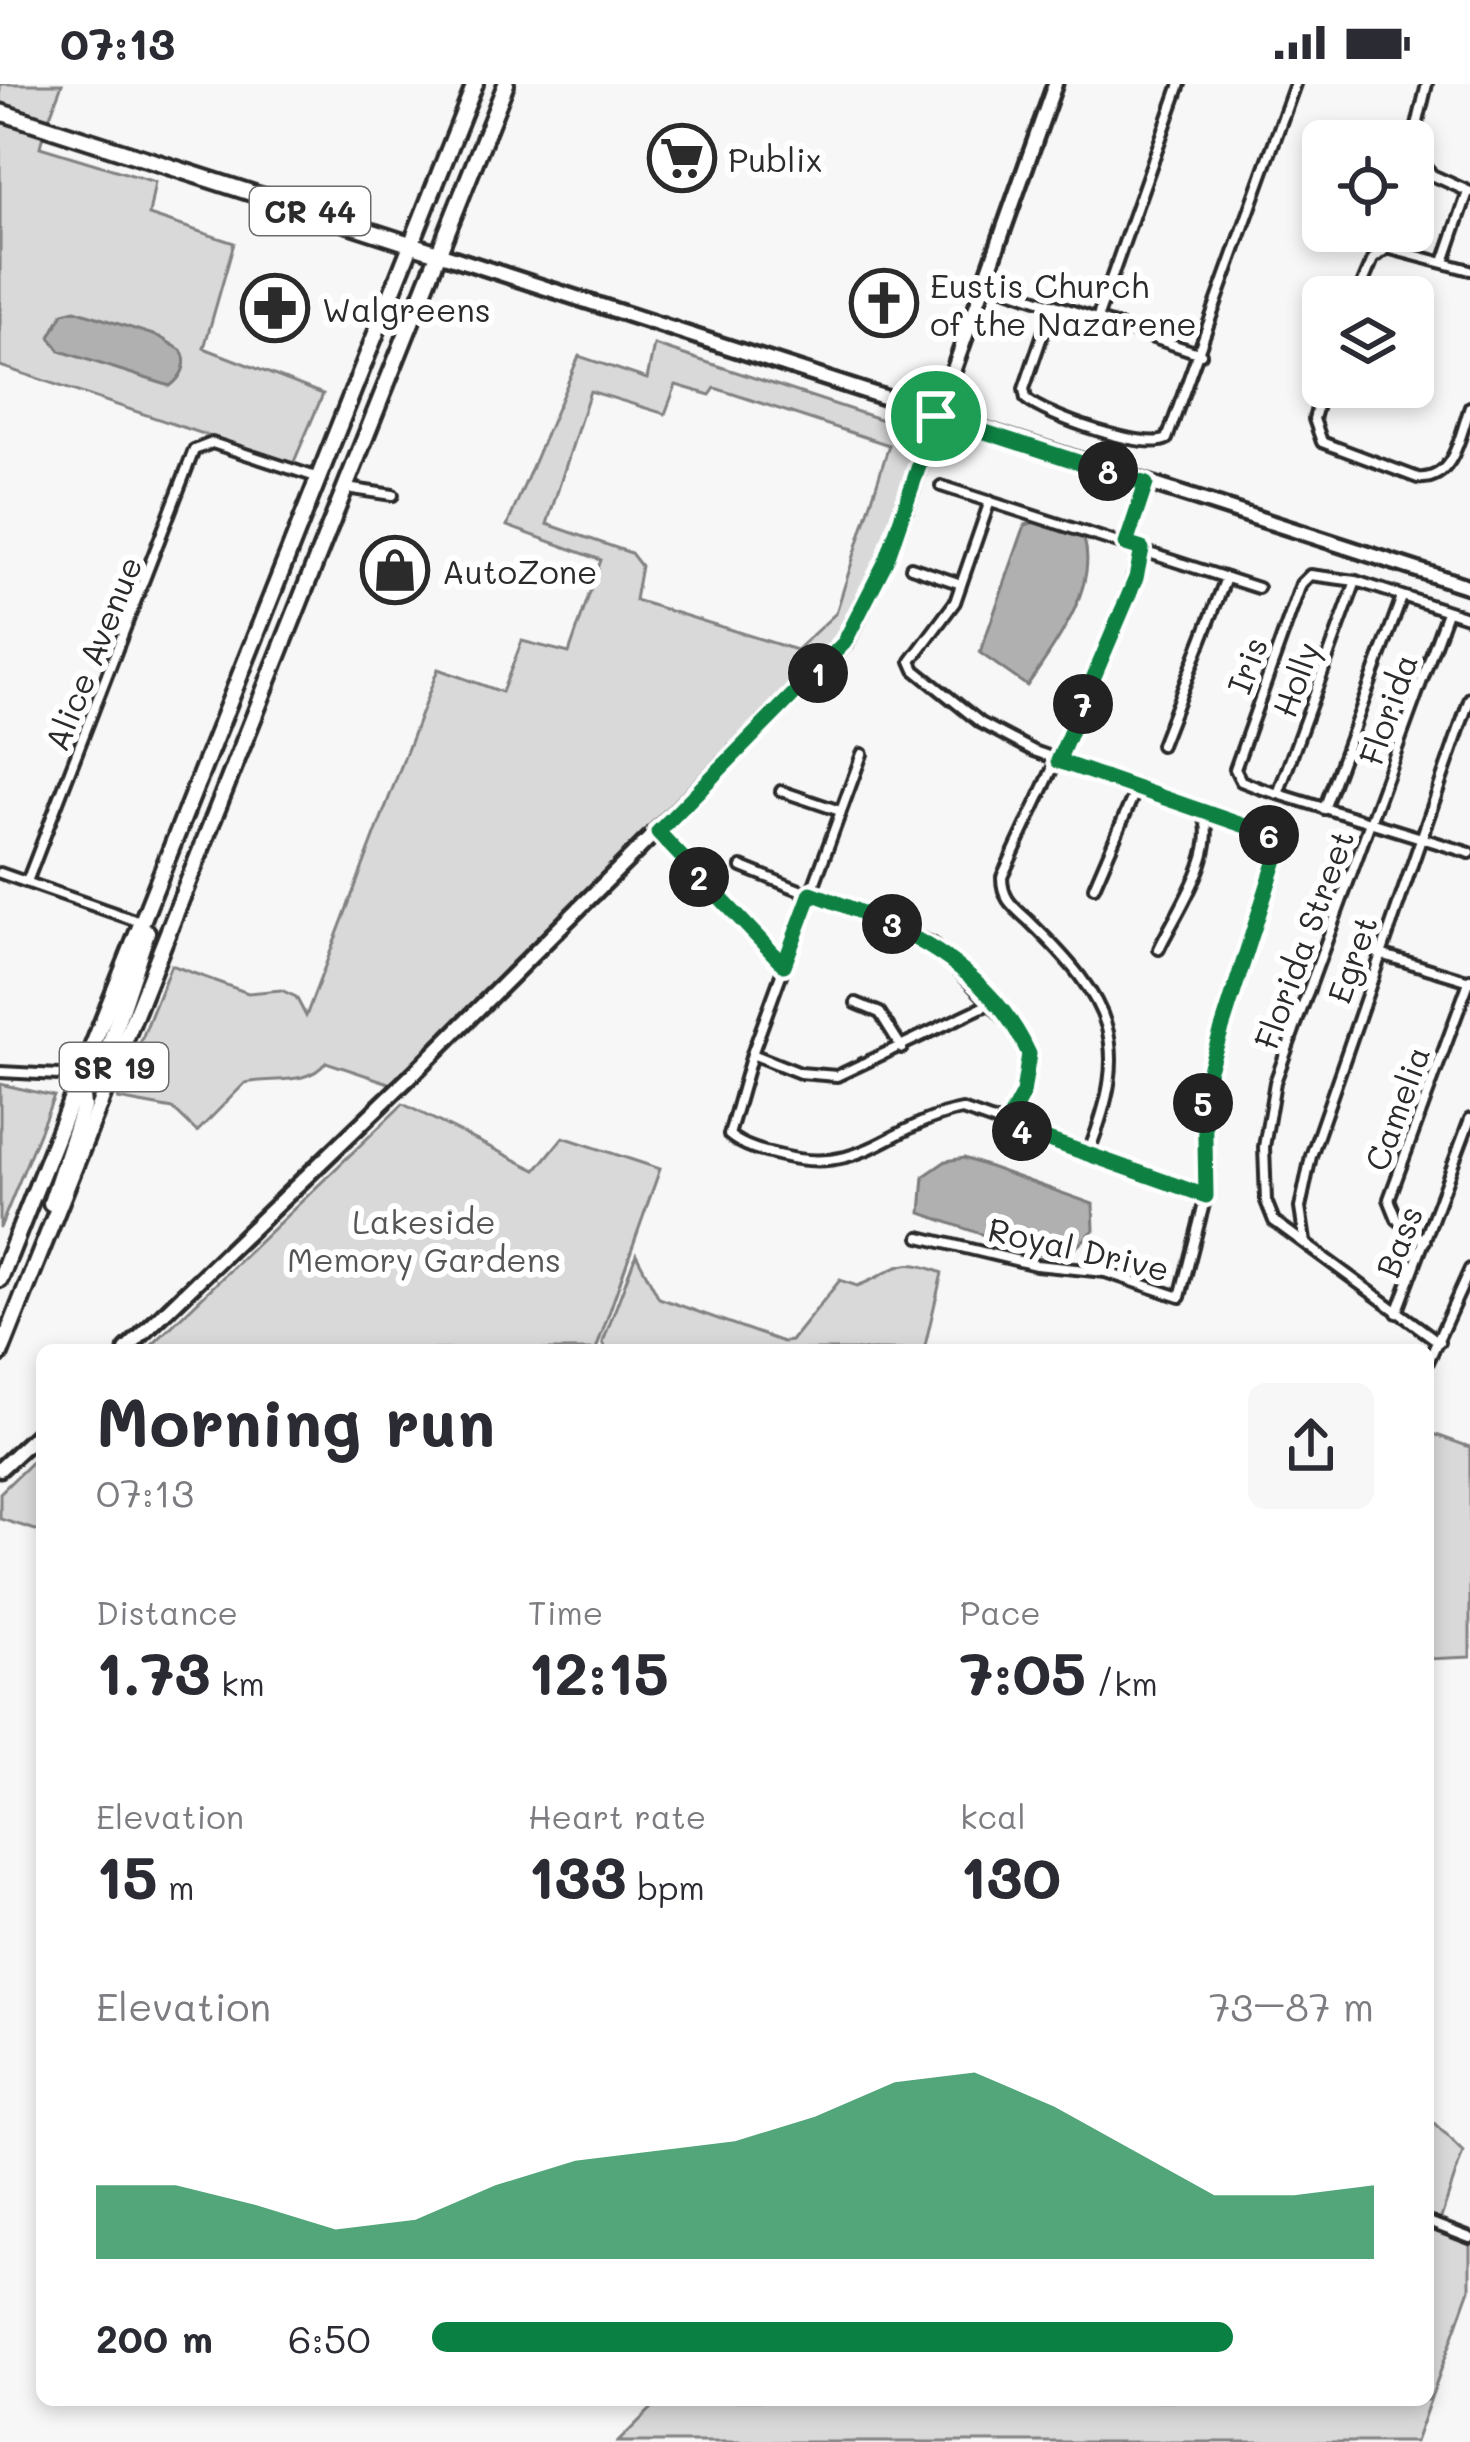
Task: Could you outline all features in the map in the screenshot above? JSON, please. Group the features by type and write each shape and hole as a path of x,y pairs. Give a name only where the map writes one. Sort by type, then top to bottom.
{"main road":[{"name":"SR 19","path":"0,1279 475,84"},
{"name":"SR 19","path":"0,1354 506,84"},
{"name":"CR 44","path":"0,112 438,253"},
{"path":"329,452 332,472 345,488"},
{"path":"107,1086 105,1060 166,880 167,858"},
{"path":"46,1240 44,1224 83,1107 81,1076"}],"street":[{"path":"132,1344 658,832 844,643 887,559 1055,84"},
{"path":"1096,319 1180,84"},
{"path":"1053,304 1024,389 1030,403 1143,443 1160,443 1177,424 1295,84"},
{"path":"1419,120 1427,84"},
{"path":"1434,177 1469,192 1444,262"},
{"path":"1364,276 1387,248 1470,270"},
{"name":"CR 44","path":"438,253 1470,586"},
{"path":"985,282 1201,354"},
{"path":"1317,408 1314,419 1322,442 1418,478 1434,478 1447,467 1470,407"},
{"name":"Alice Avenue","path":"28,879 200,445 242,450 319,478"},
{"path":"1126,544 1146,484"},
{"path":"941,486 1258,588"},
{"path":"345,488 393,495"},
{"path":"911,567 961,584 990,501"},
{"path":"1088,1151 1113,1076 1111,1036 1084,983 1008,902 1002,886 1005,868 1058,761 1126,603 1142,549"},
{"name":"Iris","path":"1278,794 1241,782 1235,770 1301,584 1318,573 1356,580"},
{"path":"1161,745 1226,578"},
{"path":"1356,580 1470,618"},
{"name":"Holly","path":"1278,794 1356,580"},
{"name":"Royal Drive","path":"920,1237 1036,1265 1106,1272 1180,1297 1206,1196 1204,1085 1280,854 1274,836 1058,761 980,723 910,661 948,615 961,584"},
{"path":"1324,808 1402,597"},
{"name":"Florida","path":"1372,823 1447,612"},
{"name":"Egret","path":"1305,1241 1300,1208 1306,1174 1377,953 1470,698"},
{"path":"862,754 752,1054 728,1129 734,1140 811,1162 847,1160 956,1111 1088,1151 1206,1196"},
{"path":"1094,887 1137,787"},
{"path":"781,791 840,811"},
{"path":"1278,794 1467,852 1470,838"},
{"path":"1159,949 1204,848 1208,828 1201,811"},
{"name":"Florida Street","path":"1372,823 1276,1082 1265,1132 1269,1213 1281,1229 1305,1241 1323,1262 1439,1342"},
{"path":"658,832 784,965"},
{"path":"742,867 932,944 991,1003 1029,1054 1023,1093 1006,1125"},
{"path":"0,873 142,922"},
{"path":"1377,953 1470,980"},
{"name":"Camelia","path":"1425,1241 1397,1219 1389,1199 1470,980"},
{"path":"856,1003 880,1013 902,1048"},
{"path":"752,1054 828,1078 902,1048 991,1003"},
{"path":"0,1072 81,1076"},
{"name":"Bass","path":"1396,1313 1470,1119"},
{"path":"1434,1351 1470,1269"},
{"path":"0,1469 36,1436"},
{"path":"1434,2224 1470,2238"}],"green space":[{"path":"0,84 62,84 48,121 0,106"},
{"path":"0,118 44,131 40,147 155,182 149,215 234,243 204,348 323,394 293,464 0,366"},
{"path":"654,345 925,434 882,557 840,640 395,1085 326,1062 300,1078 245,1083 197,1132 173,1109 118,1099 171,965 248,993 281,990 296,997 306,1016 438,669 502,692 522,641 569,653 601,560 507,526 579,356 647,379","holes":["676,385 710,395 715,388 889,445 836,613 796,650 635,600 641,566 631,553 547,524 590,391 665,414"]},
{"path":"0,1084 54,1096 0,1228"},
{"name":"Lakeside Memory Gardens","path":"403,1104 536,1170 563,1137 660,1169 598,1344 153,1344"},
{"path":"636,1254 659,1298 783,1342 791,1341 840,1280 857,1286 906,1265 942,1273 925,1344 603,1342"},
{"path":"1434,1434 1470,1447 1470,1657 1434,1659"},
{"path":"36,1458 36,1530 0,1519 0,1493"},
{"path":"1434,2123 1463,2152 1439,2224 1470,2235 1470,2289 1434,2389"},
{"path":"654,2406 1428,2406 1415,2442 618,2442"}],"shaded area":[{"path":"75,310 160,337 181,350 185,360 181,375 170,386 60,351 50,337 63,313"},
{"path":"1039,521 1084,539 1087,558 1071,617 1027,686 980,653 1025,525"},
{"path":"964,1158 1093,1204 1094,1230 1068,1255 1043,1256 921,1213 924,1176 946,1161"}],"place":[{"name":"Publix","path":"682,158"},
{"name":"Eustis Church of the Nazarene","path":"884,303"},
{"name":"Walgreens","path":"275,308"},
{"name":"AutoZone","path":"395,570"}],"route":[{"path":"936,416 1146,484 1126,544 1142,549 1136,578 1058,761 1274,836 1280,847 1204,1085 1206,1196 1006,1125 1023,1093 1029,1054 1008,1022 932,944 811,893 784,965 658,832 844,643 887,559 936,416"}]}
